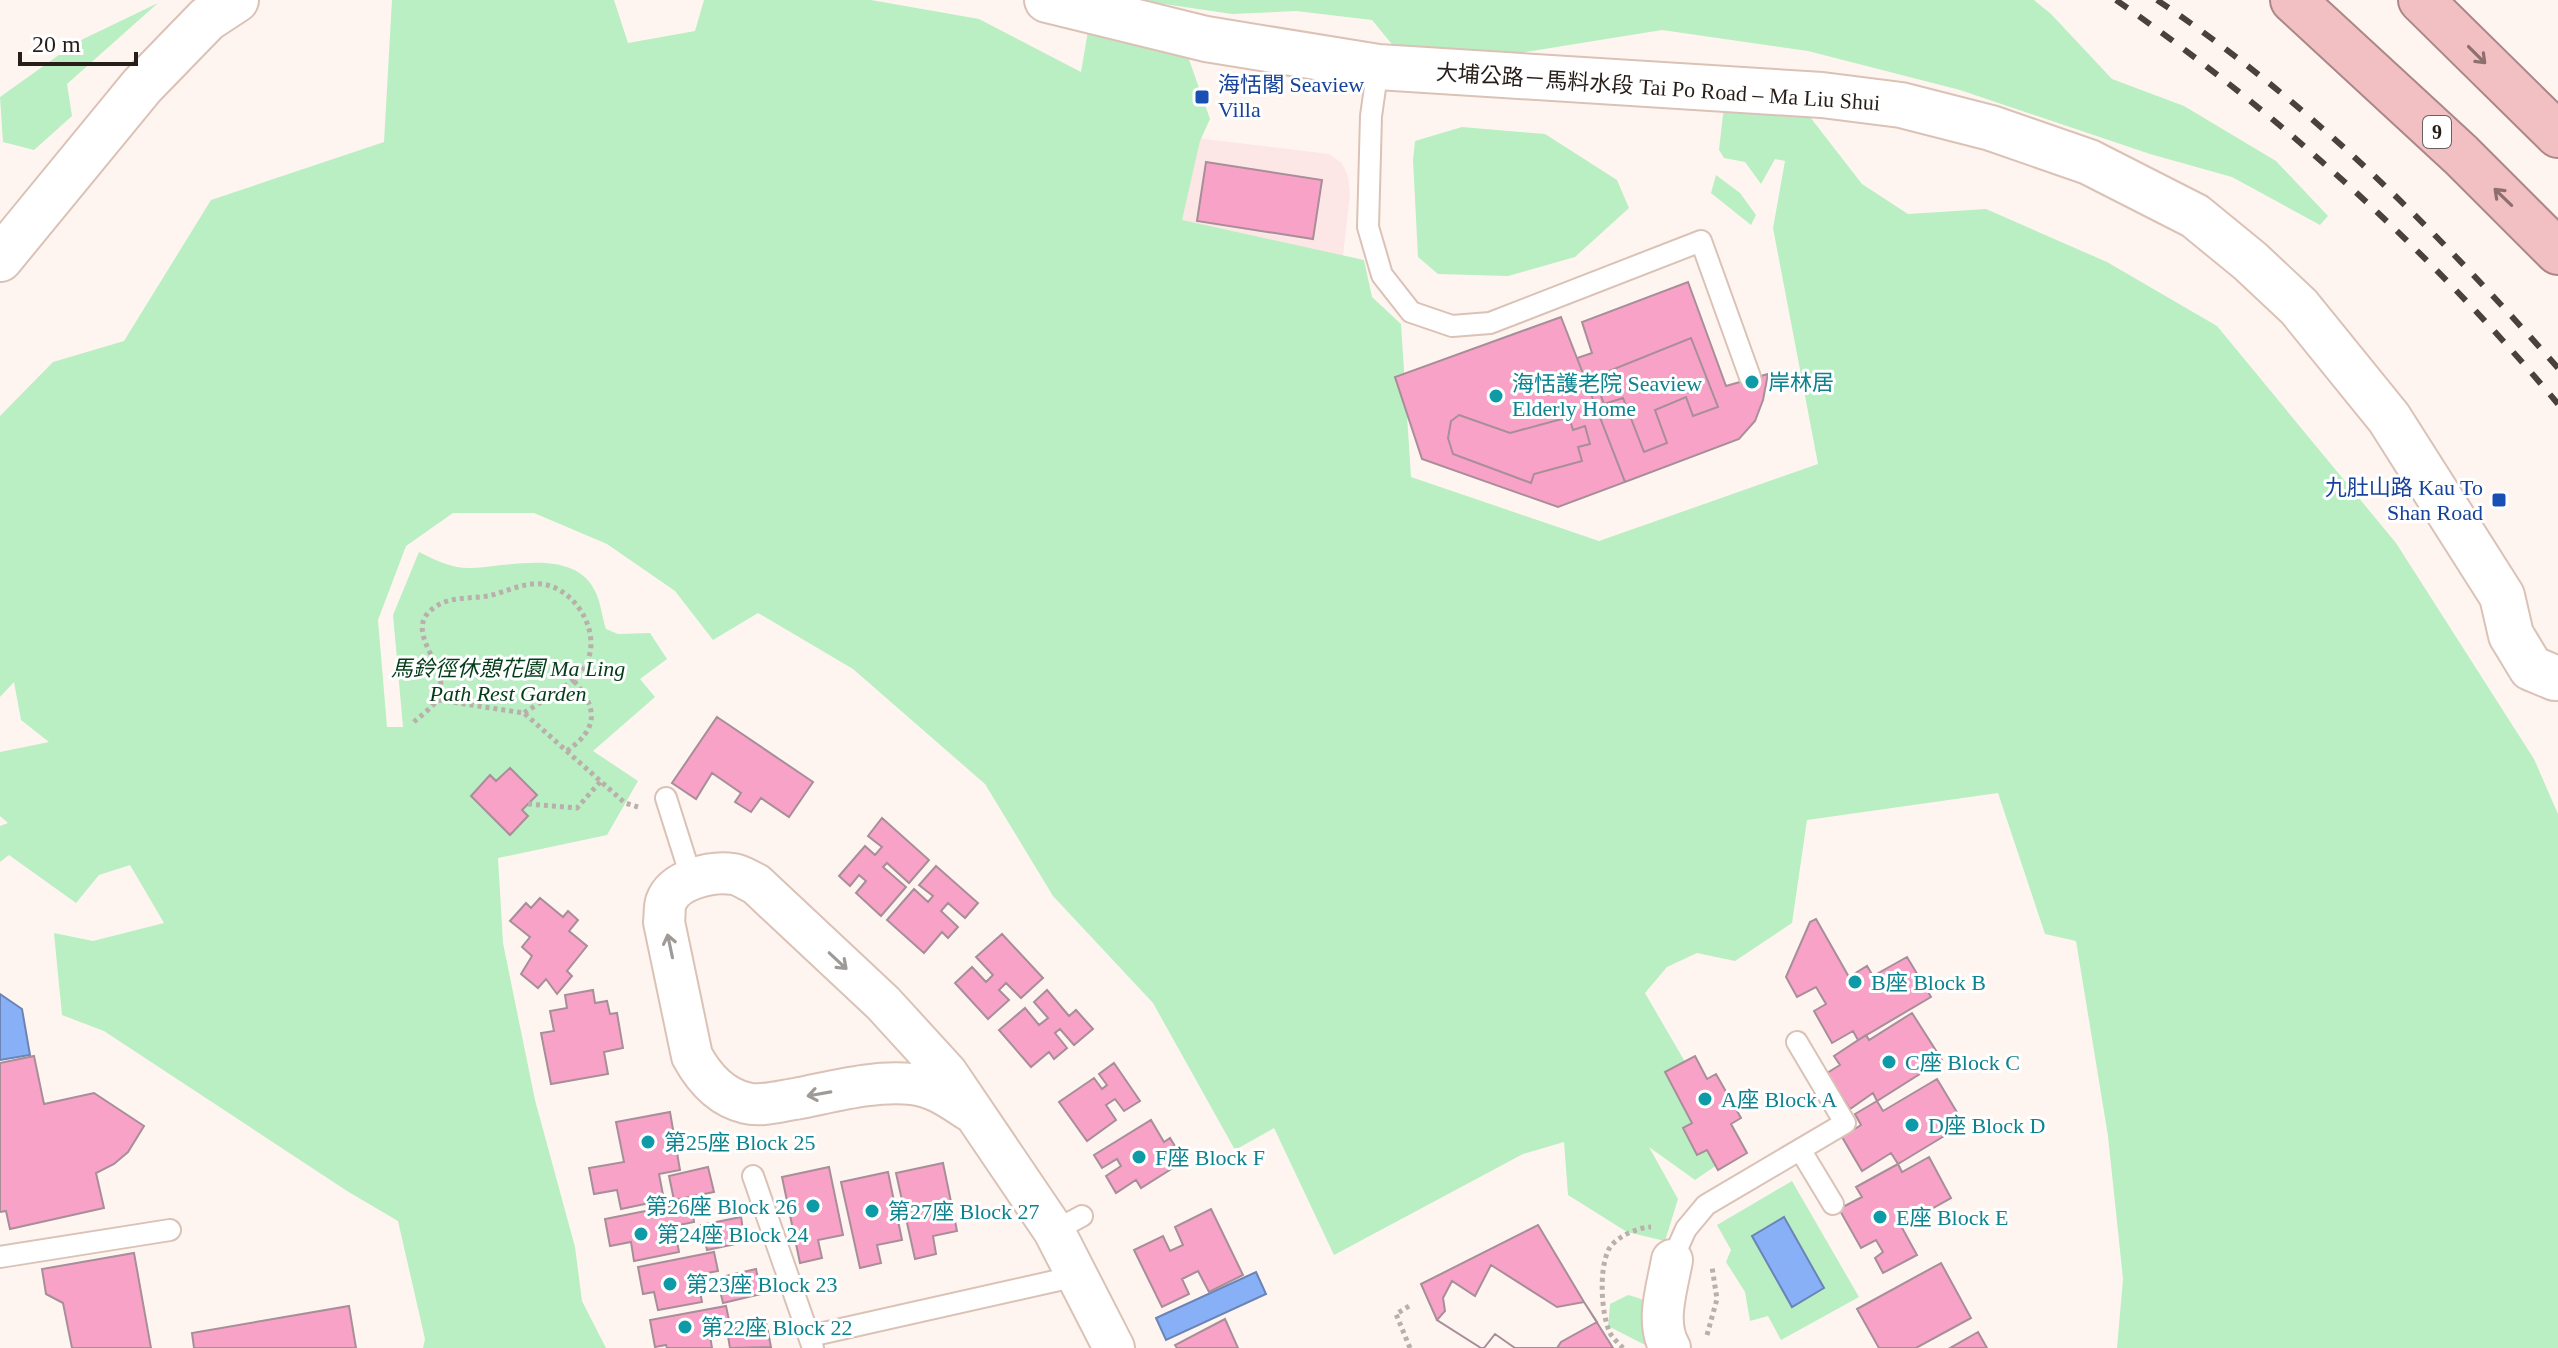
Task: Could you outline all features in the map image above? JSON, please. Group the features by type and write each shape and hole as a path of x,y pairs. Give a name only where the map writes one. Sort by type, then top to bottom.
{"highway":[{"name":"9","path":"2293,0 2461,155 2558,252"},
{"path":"2421,0 2558,135"}],"main road":[{"path":"0,259 142,86 207,19 236,0"},
{"name":"大埔公路－馬料水段 Tai Po Road – Ma Liu Shui","path":"1047,0 1206,39 1378,67 1822,95 1901,105 1991,128 2089,162 2195,216 2299,307 2389,418 2502,596 2511,635 2531,668 2557,680"}],"street":[{"path":"973,1113 940,1092 913,1084 879,1084 772,1103 749,1104 733,1099 716,1088 702,1074 692,1056 664,922 666,902 677,888 692,880 714,873 736,874 756,884 809,921 926,1048 973,1113 1068,1223 1077,1276 1114,1348"},
{"path":"879,1084 889,1041 883,1003"},
{"path":"1670,1348 1664,1337 1662,1320 1672,1260"}],"lane":[{"path":"1378,67 1371,116 1368,227 1382,275 1411,312 1452,326 1490,323 1701,241 1750,377"},
{"path":"670,808 692,880"},
{"path":"1672,1260 1686,1229 1706,1205 1845,1123 1797,1042"},
{"path":"1801,1151 1833,1204"},
{"path":"753,1176 811,1342 1077,1276"},
{"path":"0,1257 170,1230"}],"path":[{"path":"414,722 438,700 440,680 434,658 422,641 422,622 433,608 452,599 491,595 538,584 554,586 568,594 585,619 592,644 585,666 573,680 524,713"},
{"path":"567,751 582,740 591,726 589,699 573,680"},
{"path":"438,700 524,713 625,803 670,808"},
{"path":"528,804 577,808 601,781"},
{"path":"1410,1348 1396,1314 1411,1305"}],"shaded area":[{"path":"1197,138 1329,154 1342,163 1348,176 1350,195 1341,273 1154,232"}],"green space":[{"name":"馬鈴徑休憩花園 Ma Ling Path Rest Garden","path":"392,0 614,0 628,43 695,31 704,0 871,0 979,19 1081,72 1090,19 1180,34 1210,119 1200,141 1182,220 1364,260 1372,297 1401,324 1411,477 1599,541 1818,464 1773,228 1785,161 1775,159 1761,184 1745,162 1724,158 1719,150 1724,106 1810,117 1862,184 1908,214 1986,209 2107,262 2217,326 2396,543 2534,759 2558,814 2558,1348 2117,1348 2123,1279 2108,1136 2076,941 2045,934 1998,793 1807,820 1792,923 1735,961 1697,953 1667,967 1645,993 1695,1079 1717,1165 1695,1180 1649,1147 1678,1199 1665,1241 1627,1232 1568,1195 1564,1142 1523,1154 1334,1255 1274,1128 1235,1150 1153,1003 1053,896 985,784 853,669 758,613 713,640 675,591 607,544 534,513 453,513 406,546 378,620 387,727 403,727 393,615 419,552 465,568 541,563 574,570 587,579 596,593 606,629 618,634 650,633 667,659 640,679 655,697 593,751 638,781 607,835 498,858 503,943 535,1100 575,1247 582,1301 606,1348 423,1348 425,1339 398,1221 347,1191 104,1031 62,1015 54,933 93,941 164,923 130,865 99,875 76,903 9,855 0,862 0,826 8,823 0,816 0,752 49,742 21,720 14,682 0,697 0,416 53,362 124,341 211,200 384,142"},
{"path":"1137,0 2034,0 2112,79 2184,106 2276,161 2328,216 2320,225 2232,177 2150,154 1960,90 1808,51 1662,30 1500,56 1405,60 1372,20 1296,11 1232,14"},
{"path":"158,3 67,84 72,116 34,150 3,142 0,97 77,42"},
{"path":"1462,127 1545,134 1617,180 1629,208 1575,257 1508,276 1438,274 1418,257 1413,160 1415,141"},
{"path":"1716,175 1740,193 1756,215 1751,225 1711,193"},
{"path":"1792,1181 1859,1297 1781,1340 1768,1316 1750,1321 1745,1292 1726,1262 1731,1250 1717,1225"},
{"path":"1628,1295 1659,1308 1692,1347 1651,1348 1608,1326 1610,1304"}],"water":[{"path":"0,994 22,1009 30,1055 0,1060"},
{"path":"1784,1217 1824,1288 1792,1307 1752,1236"},
{"path":"1256,1272 1266,1294 1166,1340 1156,1318"}],"building":[{"path":"1206,162 1322,180 1313,239 1197,221"},
{"name":"岸林居","path":"1688,282 1726,386 1768,374 1755,421 1739,439 1625,482 1577,358 1592,353 1582,322","holes":["1691,338 1718,407 1693,416 1686,397 1655,410 1667,443 1644,452 1623,398 1604,404 1594,377"]},
{"name":"海恬護老院 Seaview Elderly Home","path":"1561,317 1625,482 1558,507 1422,459 1395,377","holes":["1459,415 1510,433 1569,417 1573,430 1585,426 1590,444 1578,447 1582,461 1534,474 1531,483 1453,454 1448,438 1451,421"]},
{"path":"1691,338 1718,407 1693,416 1686,397 1655,410 1667,443 1644,452 1623,398 1604,404 1594,377"},
{"path":"1459,415 1510,433 1569,417 1573,430 1585,426 1590,444 1578,447 1582,461 1534,474 1531,483 1453,454 1448,438 1451,421"},
{"path":"717,717 813,782 789,817 761,798 751,812 735,802 741,793 712,773 696,799 672,783"},
{"path":"510,768 537,795 522,810 528,816 510,835 471,796 490,775 496,781"},
{"path":"882,818 929,860 909,883 887,863 883,867 906,887 881,916 856,893 866,881 859,875 850,886 839,876 865,846 875,855 882,847 868,836"},
{"path":"936,866 978,903 965,918 948,903 941,911 958,927 948,938 942,932 924,953 887,920 914,889 928,902 933,896 919,885"},
{"path":"540,898 563,917 568,911 578,920 569,931 587,946 567,971 572,976 557,994 546,979 538,988 521,974 532,956 522,947 530,937 510,921 526,903 531,908"},
{"name":"B座 Block B","path":"1816,919 1849,977 1867,966 1873,976 1907,957 1931,997 1858,1040 1853,1031 1832,1043 1814,1011 1826,1004 1816,987 1797,997 1786,977 1810,922"},
{"path":"1002,934 1043,978 1021,998 1006,983 999,990 1009,1000 988,1019 955,983 972,967 986,982 993,975 976,957"},
{"path":"593,990 595,1003 607,1001 610,1014 617,1013 623,1048 604,1052 608,1074 551,1084 541,1033 554,1031 550,1011 567,1008 565,995"},
{"path":"1047,990 1069,1016 1076,1010 1093,1029 1074,1045 1060,1029 1055,1033 1067,1048 1054,1059 1049,1052 1031,1067 999,1030 1025,1008 1039,1025 1048,1018 1034,1002"},
{"name":"C座 Block C","path":"1912,1013 1942,1060 1877,1101 1873,1093 1850,1109 1827,1073 1840,1065 1834,1056 1866,1035 1869,1040"},
{"path":"34,1056 44,1104 94,1093 144,1126 128,1152 96,1173 104,1208 10,1229 6,1211 0,1212 0,1063"},
{"name":"A座 Block A","path":"1695,1056 1707,1079 1716,1074 1741,1118 1731,1124 1747,1153 1718,1170 1707,1150 1697,1155 1683,1128 1692,1123 1665,1072"},
{"path":"1114,1063 1140,1101 1124,1111 1115,1099 1106,1105 1116,1120 1087,1141 1059,1102 1094,1078 1102,1089 1107,1085 1099,1074"},
{"name":"D座 Block D","path":"1937,1079 1964,1124 1898,1164 1891,1153 1862,1171 1842,1137 1861,1125 1855,1114 1877,1101 1883,1111"},
{"name":"第25座 Block 25","path":"670,1112 680,1170 659,1174 664,1200 621,1209 617,1190 594,1194 589,1168 624,1162 616,1122"},
{"name":"F座 Block F","path":"1151,1120 1164,1142 1170,1138 1184,1161 1141,1188 1136,1180 1116,1193 1106,1176 1121,1166 1117,1159 1102,1168 1094,1155"},
{"name":"E座 Block E","path":"1929,1157 1951,1198 1901,1226 1917,1255 1883,1273 1875,1258 1883,1252 1876,1240 1861,1248 1839,1209 1862,1197 1856,1187 1898,1164 1902,1172"},
{"path":"943,1163 957,1231 933,1236 936,1254 915,1259 896,1173"},
{"path":"708,1167 714,1192 674,1200 669,1176"},
{"name":"第26座 Block 26","path":"829,1167 843,1235 818,1240 822,1258 800,1263 782,1177"},
{"name":"第27座 Block 27","path":"888,1172 902,1240 877,1245 881,1263 860,1268 841,1182"},
{"name":"第24座 Block 24","path":"691,1202 694,1222 674,1226 679,1252 634,1261 631,1242 610,1246 605,1219"},
{"path":"1211,1209 1243,1275 1209,1292 1198,1271 1182,1279 1189,1294 1162,1307 1134,1250 1163,1236 1170,1251 1183,1245 1175,1227"},
{"path":"741,1217 745,1242 707,1250 701,1225"},
{"path":"1538,1225 1613,1348 1515,1348 1495,1334 1481,1348 1437,1320 1421,1284"},
{"name":"第23座 Block 23","path":"714,1252 718,1271 697,1275 702,1302 658,1310 654,1292 643,1294 638,1267"},
{"path":"134,1253 151,1348 72,1348 63,1303 46,1294 42,1269"},
{"path":"1941,1263 1971,1318 1916,1348 1879,1348 1857,1309"},
{"path":"1491,1265 1557,1307 1584,1302 1597,1322 1561,1342 1557,1348 1515,1348 1495,1334 1481,1348 1437,1320 1445,1311 1443,1298 1452,1281 1475,1296"},
{"path":"756,1269 761,1294 723,1303 717,1278"},
{"path":"349,1306 356,1348 194,1348 192,1333"},
{"name":"第22座 Block 22","path":"726,1306 730,1325 709,1329 712,1348 655,1347 650,1320"},
{"path":"1225,1319 1238,1348 1177,1348 1175,1345"},
{"path":"766,1322 771,1347 730,1348 727,1330"},
{"path":"1978,1332 1987,1348 1950,1348"}],"railway":[{"path":"2116,0 2237,90 2350,187 2458,292 2558,404"},
{"path":"2157,0 2213,39 2319,125 2418,218 2558,368"}],"place":[{"name":"海恬閣 Seaview Villa","path":"1202,97"},
{"name":"岸林居","path":"1752,382"},
{"name":"海恬護老院 Seaview Elderly Home","path":"1496,396"},
{"name":"九肚山路 Kau To Shan Road","path":"2499,500"},
{"name":"B座 Block B","path":"1855,982"},
{"name":"C座 Block C","path":"1889,1062"},
{"name":"A座 Block A","path":"1705,1099"},
{"name":"D座 Block D","path":"1912,1125"},
{"name":"第25座 Block 25","path":"648,1142"},
{"name":"F座 Block F","path":"1139,1157"},
{"name":"第26座 Block 26","path":"813,1206"},
{"name":"第27座 Block 27","path":"872,1211"},
{"name":"E座 Block E","path":"1880,1217"},
{"name":"第24座 Block 24","path":"641,1234"},
{"name":"第23座 Block 23","path":"670,1284"},
{"name":"第22座 Block 22","path":"685,1327"}]}
